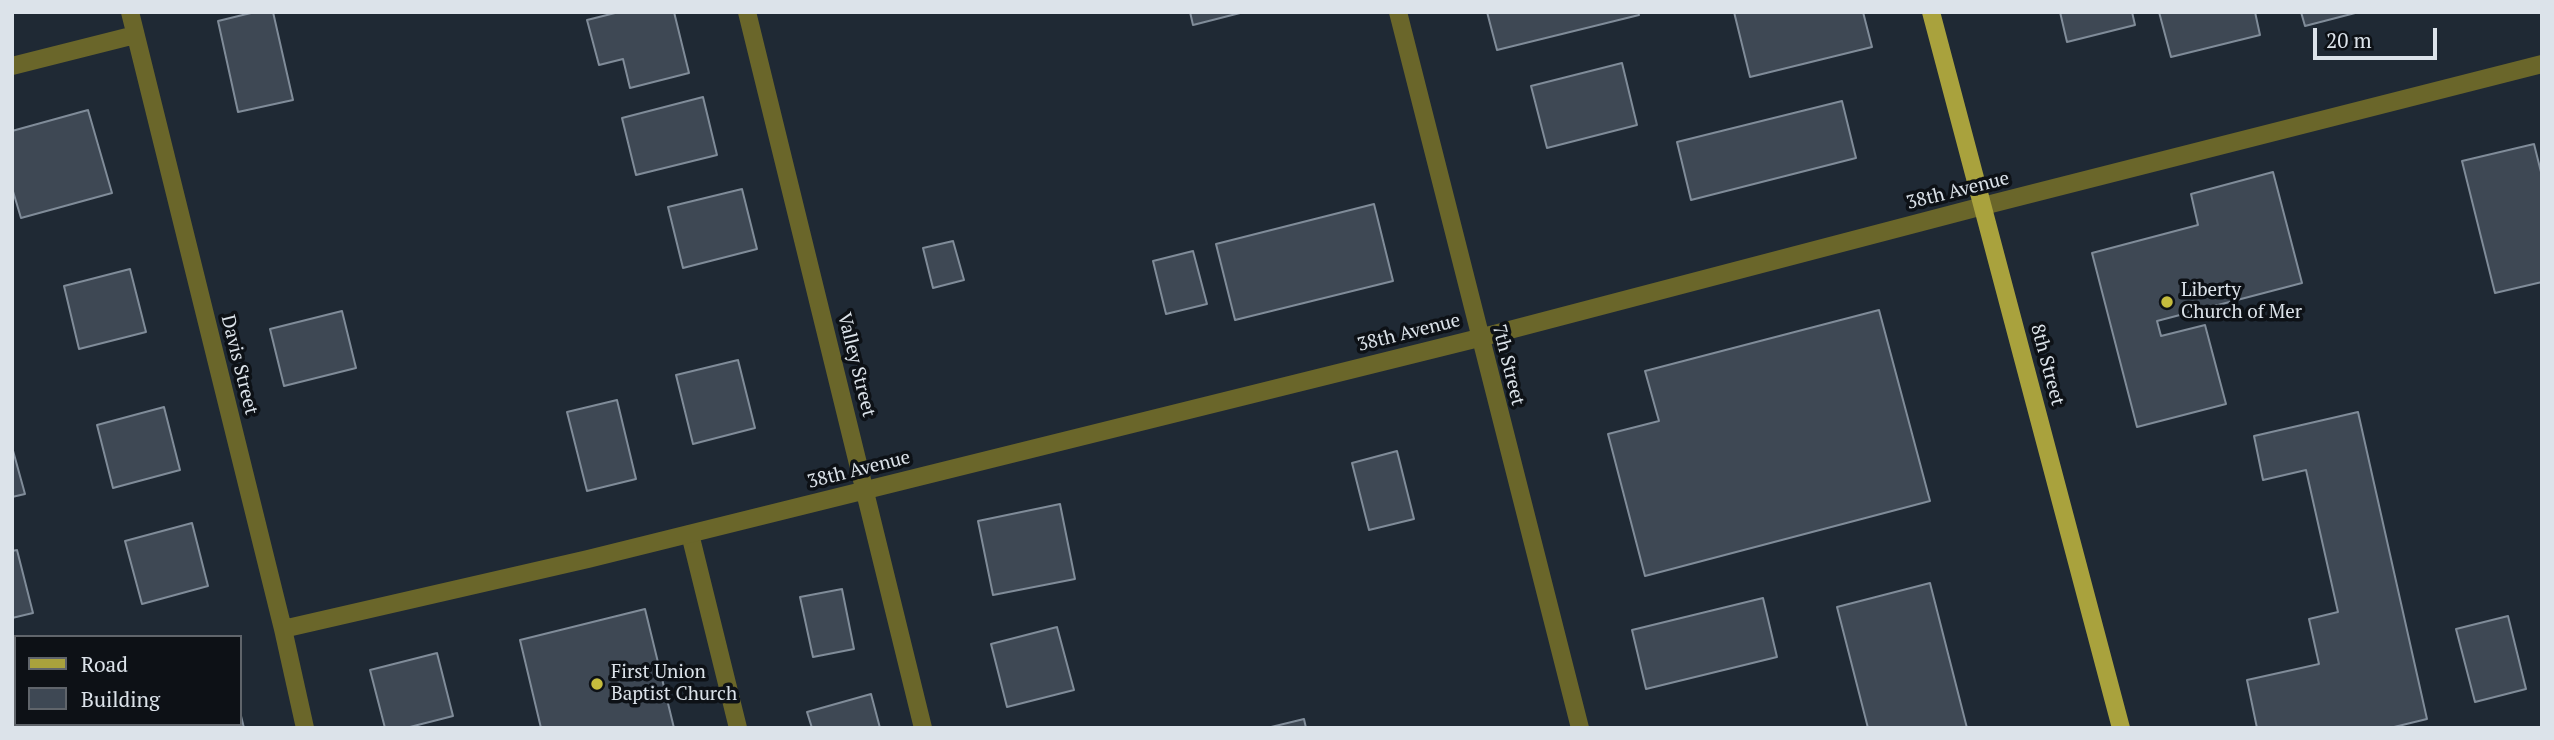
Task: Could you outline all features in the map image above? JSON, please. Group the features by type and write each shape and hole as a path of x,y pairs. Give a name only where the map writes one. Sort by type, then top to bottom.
{"main road":[{"name":"8th Street","path":"1931,12 2121,728"}],"street":[{"name":"Davis Street","path":"130,12 306,728"},
{"name":"Valley Street","path":"747,12 923,728"},
{"name":"7th Street","path":"1398,12 1580,728"},
{"path":"12,65 135,35"},
{"name":"38th Avenue","path":"283,629 690,534 1479,338 2542,64"},
{"path":"690,534 738,728"}],"building":[{"path":"255,12 273,12 293,100 238,112 218,21"},
{"path":"619,12 674,12 689,73 630,88 623,59 599,65 587,20"},
{"path":"1190,12 1244,12 1193,25"},
{"path":"1487,12 1638,12 1639,15 1497,50"},
{"path":"1734,12 1863,12 1872,47 1750,77"},
{"path":"2060,12 2132,12 2135,25 2067,42"},
{"path":"2159,12 2255,12 2260,35 2171,57"},
{"path":"2301,12 2359,12 2305,26"},
{"path":"1622,63 1637,125 1547,148 1531,86"},
{"path":"703,97 717,155 636,175 622,118"},
{"path":"1842,101 1856,158 1691,200 1677,142"},
{"path":"88,110 112,193 21,218 12,188 12,131"},
{"path":"2534,144 2542,176 2542,282 2495,293 2462,161"},
{"name":"Liberty Church of Mer","path":"2273,172 2302,283 2157,321 2161,336 2205,325 2226,404 2137,427 2092,253 2198,225 2191,194"},
{"path":"742,189 757,249 683,268 668,207"},
{"path":"1374,204 1393,281 1235,320 1216,244"},
{"path":"953,241 964,280 933,288 923,248"},
{"path":"1193,251 1207,304 1166,314 1153,261"},
{"path":"130,269 146,332 79,349 64,286"},
{"path":"1879,310 1930,501 1645,576 1608,434 1659,421 1645,371"},
{"path":"342,311 356,368 284,386 270,329"},
{"path":"738,360 755,428 693,444 676,375"},
{"path":"617,400 636,479 587,491 567,412"},
{"path":"164,407 180,470 113,488 97,425"},
{"path":"2358,412 2427,719 2390,728 2257,728 2247,680 2319,664 2309,619 2338,612 2306,470 2263,480 2254,436"},
{"path":"12,447 25,494 12,497"},
{"path":"1397,451 1414,519 1369,530 1352,463"},
{"path":"1060,504 1075,579 993,595 978,521"},
{"path":"192,523 208,586 142,604 125,541"},
{"path":"17,550 33,613 12,618 12,551"},
{"path":"1930,583 1967,728 1868,728 1837,607"},
{"path":"842,589 854,649 813,657 800,597"},
{"path":"1763,598 1777,657 1646,689 1632,630"},
{"name":"First Union Baptist Church","path":"645,609 674,728 541,728 520,640"},
{"path":"2508,616 2526,689 2475,702 2456,629"},
{"path":"1057,627 1074,690 1007,707 991,644"},
{"path":"437,653 453,716 406,728 385,728 370,670"},
{"path":"871,694 880,728 812,728 807,712"},
{"path":"1304,719 1306,728 1267,728"},
{"path":"242,720 244,728 160,728 242,726"},
{"path":"12,724 100,726 100,728 12,728"}],"place":[{"name":"Liberty Church of Mer","path":"2167,302"},
{"name":"First Union Baptist Church","path":"597,684"}]}
